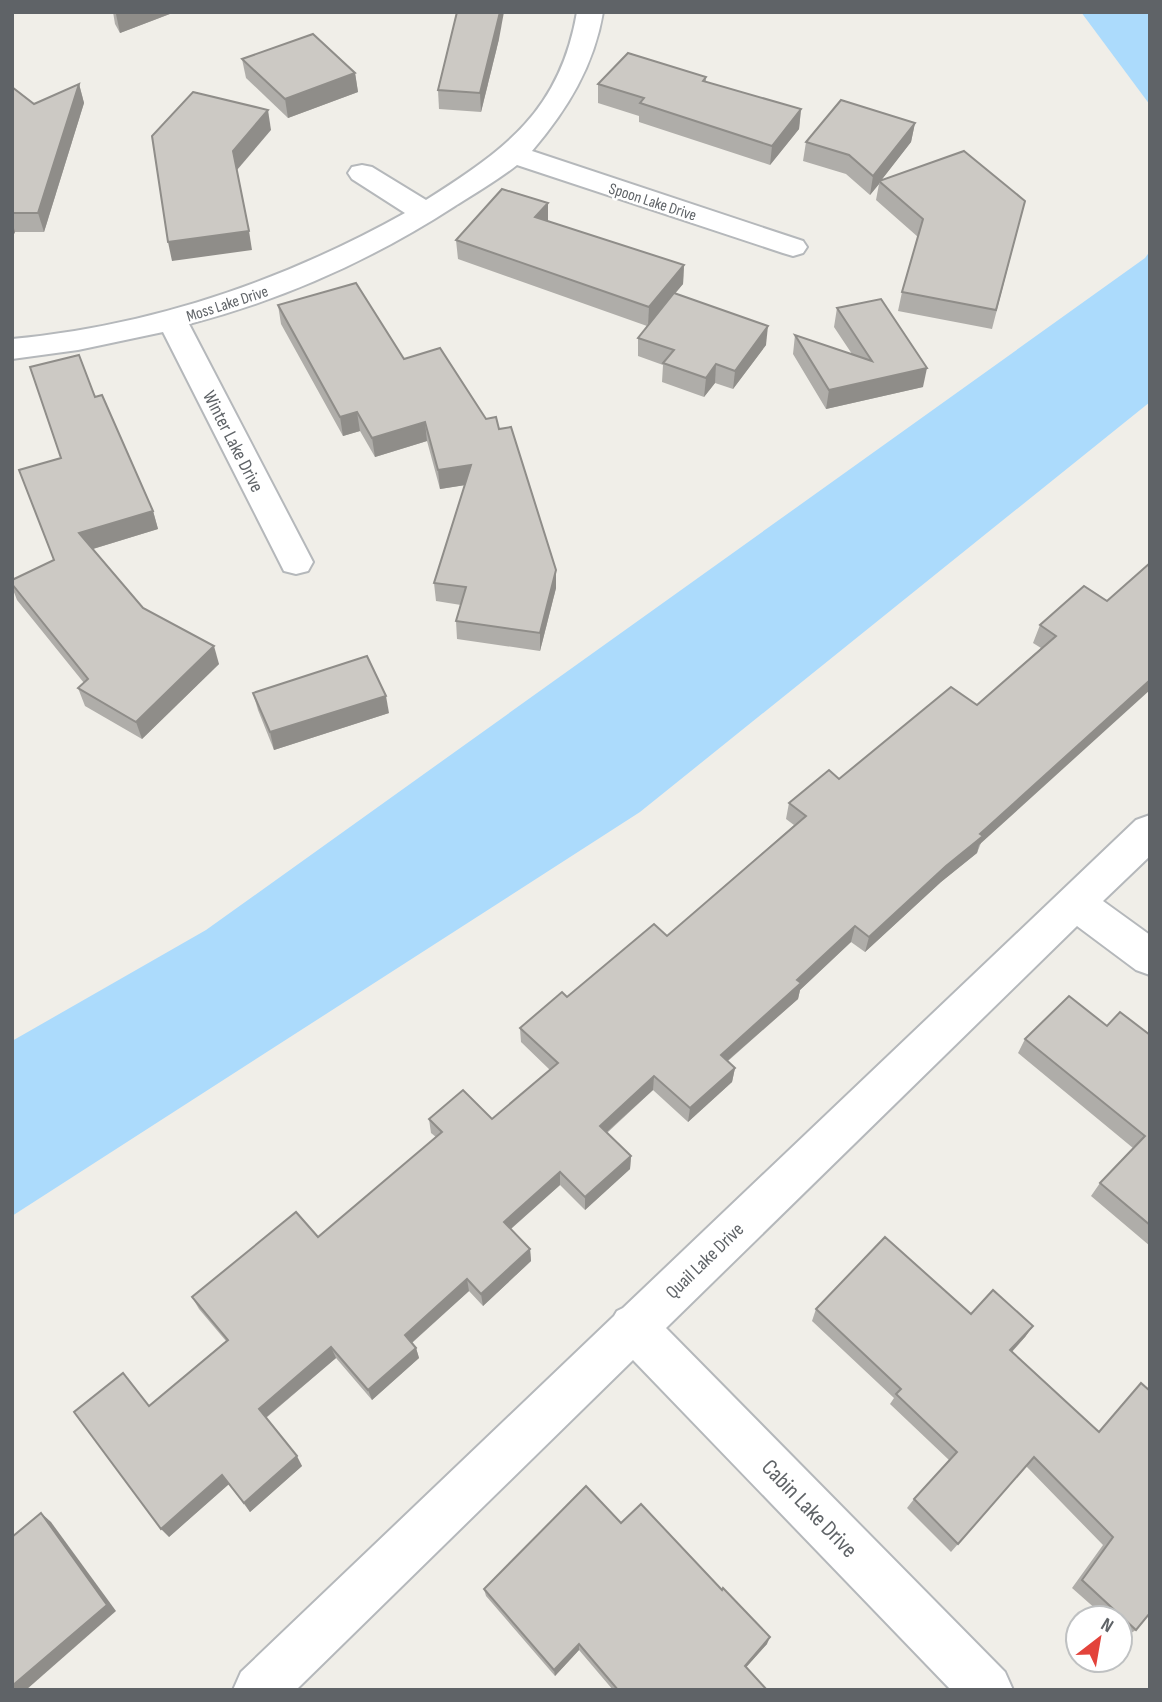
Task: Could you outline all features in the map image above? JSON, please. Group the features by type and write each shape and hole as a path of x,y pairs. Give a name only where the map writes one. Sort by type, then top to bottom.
{"street":[{"name":"Moss Lake Drive","path":"12,349 76,340 172,320 250,298 319,270 385,238 427,213 513,154 541,121 565,85 582,50 590,12"},
{"name":"Spoon Lake Drive","path":"513,154 793,247"},
{"path":"362,173 427,213"},
{"name":"Winter Lake Drive","path":"172,320 296,562"},
{"name":"Quail Lake Drive","path":"259,1690 1150,831"},
{"path":"1077,904 1150,958"},
{"name":"Cabin Lake Drive","path":"634,1327 987,1690"}],"water":[{"path":"1081,12 1150,12 1150,105"},
{"path":"1150,251 1150,402 640,812 12,1216 12,1041 206,930 1145,258"}],"building":[{"path":"457,12 500,12 480,93 438,90"},
{"path":"313,34 355,73 285,99 242,59"},
{"path":"628,53 706,77 703,81 801,109 772,146 640,103 644,98 598,84"},
{"path":"79,84 38,213 12,213 12,87 34,104"},
{"path":"193,92 268,110 233,151 249,231 168,242 152,136"},
{"path":"841,100 915,123 873,176 849,155 806,142"},
{"path":"964,151 1025,201 996,310 902,292 923,219 879,181"},
{"path":"502,189 548,203 535,217 684,265 649,307 456,240"},
{"path":"356,283 404,359 440,348 486,419 496,417 499,429 511,427 556,570 540,633 456,621 466,587 434,583 471,465 438,470 425,422 372,438 357,412 340,417 278,305"},
{"path":"674,293 768,326 735,371 716,364 706,378 663,363 674,350 638,338"},
{"path":"881,299 927,368 829,390 795,335 872,361 837,308"},
{"path":"79,355 95,397 102,395 153,511 79,533 143,608 214,646 136,722 78,688 88,679 12,584 12,580 54,560 19,470 61,458 30,367"},
{"path":"1150,563 1150,680 980,834 983,836 869,937 855,926 797,980 801,983 721,1055 735,1068 690,1108 654,1076 600,1126 631,1156 585,1197 560,1172 504,1222 530,1249 481,1294 467,1279 405,1335 416,1348 368,1390 331,1347 259,1409 297,1456 244,1503 222,1475 161,1529 74,1412 123,1373 149,1406 228,1340 192,1297 296,1212 318,1237 442,1132 429,1119 463,1090 492,1119 558,1063 520,1028 562,992 567,997 654,924 667,936 806,816 789,803 829,770 839,779 951,687 977,705 1056,636 1040,625 1084,586 1107,601"},
{"path":"367,656 386,696 270,732 253,693"},
{"path":"1069,996 1107,1026 1120,1012 1150,1035 1150,1225 1100,1183 1145,1136 1025,1039"},
{"path":"885,1237 971,1314 993,1290 1033,1326 1010,1350 1099,1432 1141,1383 1150,1391 1150,1613 1136,1630 1134,1604 1108,1604 1082,1580 1113,1537 1034,1457 958,1544 914,1499 957,1452 896,1394 901,1389 816,1309"},
{"path":"586,1486 621,1523 641,1504 770,1637 745,1666 767,1690 618,1690 579,1644 554,1670 484,1589"},
{"path":"41,1513 107,1605 12,1686 12,1537"}]}
